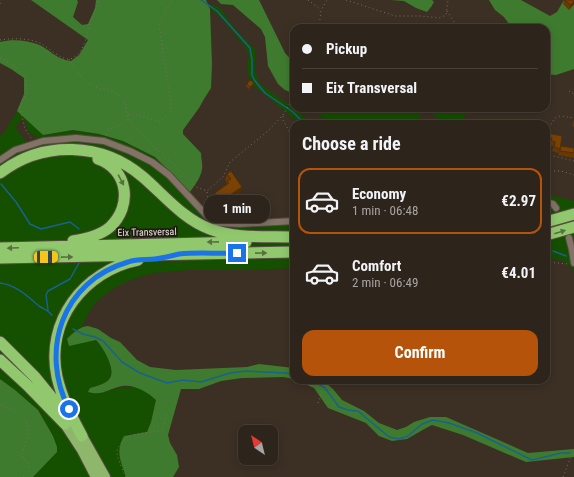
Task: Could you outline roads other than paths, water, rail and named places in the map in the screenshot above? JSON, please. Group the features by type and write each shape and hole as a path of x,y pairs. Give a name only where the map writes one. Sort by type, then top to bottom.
{"highway":[{"path":"0,172 24,158 43,152 61,149 92,151 108,156 125,164 142,176 189,218 208,229 240,236 290,238"},
{"path":"0,180 10,172 25,164 44,157 60,154 91,157 104,161 110,165 120,177 124,188 124,207 119,217 111,226 105,231 93,236 80,240 55,243 43,247"},
{"path":"550,221 574,214"},
{"path":"550,234 574,227"},
{"name":"Eix Transversal","path":"0,248 267,241 290,238"},
{"path":"0,258 290,252"},
{"path":"105,477 62,396 55,363 57,342 61,325 73,300 84,288 109,269 128,262 180,254"},
{"path":"0,342 35,378 82,436"},
{"path":"0,350 47,399 82,450 96,477"},
{"path":"0,360 28,385 65,424"}],"street":[{"path":"0,160 15,150 44,141 76,138 104,141 130,151 152,162 169,175 189,198 217,223 240,224 290,221"},
{"path":"550,203 553,204 556,208"},
{"path":"568,238 572,250 571,263"}],"waterway":[{"path":"201,0 217,11 250,48 252,75 255,81 265,93 290,110"},
{"path":"293,112 301,120"},
{"path":"1,184 16,202 30,224 41,229 70,222 79,229"},
{"path":"553,251 566,256"},
{"path":"48,310 46,295 48,291 70,279 79,263"},
{"path":"0,283 11,286 26,295 52,315"},
{"path":"73,329 103,341 122,362 140,373 167,383 183,380 201,382 230,373 246,371 290,374"},
{"path":"318,384 325,388 339,407 358,411 389,437 399,439 408,436 422,424 433,420 449,423 477,433 532,460 561,453 570,453"}]}
